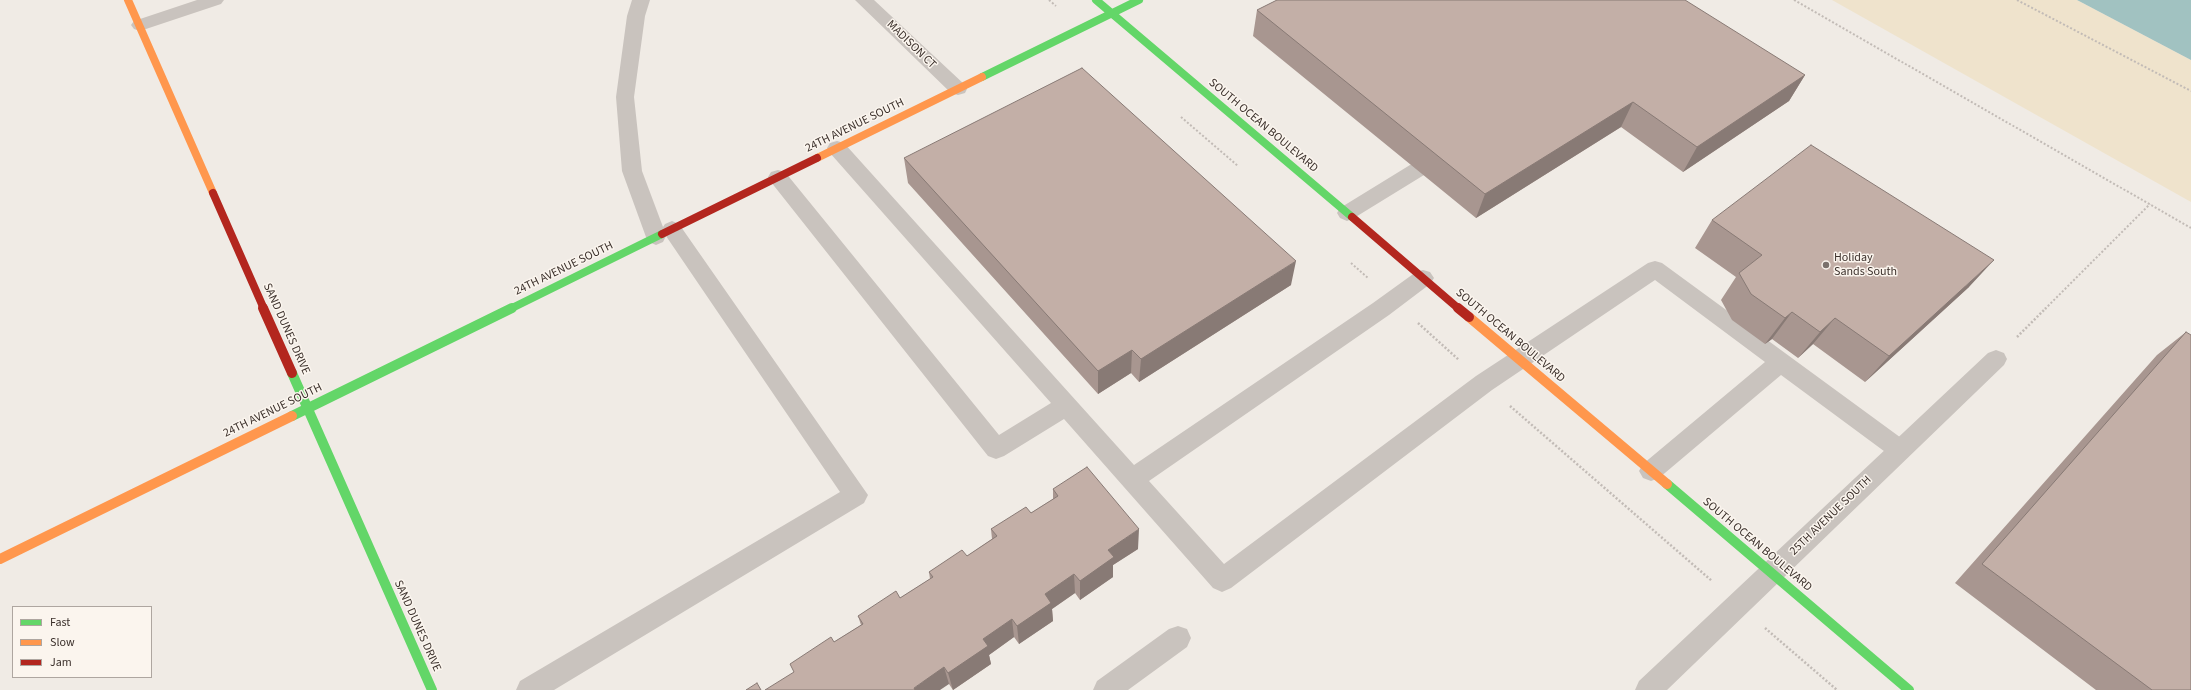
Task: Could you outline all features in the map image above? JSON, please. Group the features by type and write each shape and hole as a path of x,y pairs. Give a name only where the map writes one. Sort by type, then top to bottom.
{"street":[{"name":"SAND DUNES DRIVE","path":"128,0 432,690"},
{"path":"140,25 215,0"},
{"path":"529,690 856,494 664,233 632,171 625,97 641,0"},
{"name":"MADISON CT","path":"864,0 958,89"},
{"name":"SOUTH OCEAN BOULEVARD","path":"1096,0 1909,690"},
{"name":"24TH AVENUE SOUTH","path":"0,559 1139,0"},
{"path":"837,148 1222,580 1484,383 1655,269 1900,450"},
{"path":"1347,213 1417,170"},
{"path":"778,177 996,449 1067,405"},
{"path":"1132,479 1423,278"},
{"name":"25TH AVENUE SOUTH","path":"1648,690 1996,358"},
{"path":"1651,472 1781,362"},
{"path":"1106,690 1178,638"}],"path":[{"path":"1049,0 1081,28"},
{"path":"1794,0 2191,228"},
{"path":"2017,0 2191,91"},
{"path":"1180,115 1239,166"},
{"path":"1996,358 2150,204"},
{"path":"1346,258 1484,383 1837,690"}],"sand":[{"path":"1832,0 2077,0 2191,60 2191,202"}],"water":[{"path":"2077,0 2191,0 2191,60"}],"building":[{"path":"1277,0 1685,0 1805,75 1697,147 1633,102 1485,194 1257,10"},
{"path":"1082,68 1296,261 1141,359 1132,350 1098,371 904,158"},
{"name":"Holiday Sands South","path":"1811,145 1994,260 1889,356 1835,318 1820,332 1792,312 1785,318 1751,294 1739,273 1762,255 1712,220"},
{"path":"2186,332 2191,335 2191,690 2152,690 1982,564"},
{"path":"1087,467 1139,529 1108,550 1114,557 1080,581 1074,574 1045,594 1051,603 1017,626 1012,619 983,639 988,646 948,673 944,667 914,688 915,690 765,690 794,672 790,664 831,637 834,642 863,624 858,616 896,591 900,598 933,577 929,572 962,550 967,556 997,536 991,529 1026,507 1031,513 1058,496 1053,489"},
{"path":"757,683 761,690 746,690"}],"traffic: fast":[{"path":"1096,0 1352,217"},
{"path":"982,77 1139,0"},
{"path":"292,416 662,234"},
{"path":"292,373 432,690"},
{"path":"1667,484 1909,690"}],"traffic: slow":[{"path":"128,0 213,193"},
{"path":"817,158 982,77"},
{"path":"1469,317 1667,484"},
{"path":"0,559 292,416"}],"traffic: jam":[{"path":"662,234 817,158"},
{"path":"213,193 292,373"},
{"path":"1352,217 1469,317"}],"place":[{"name":"Holiday Sands South","path":"1826,265"}]}
